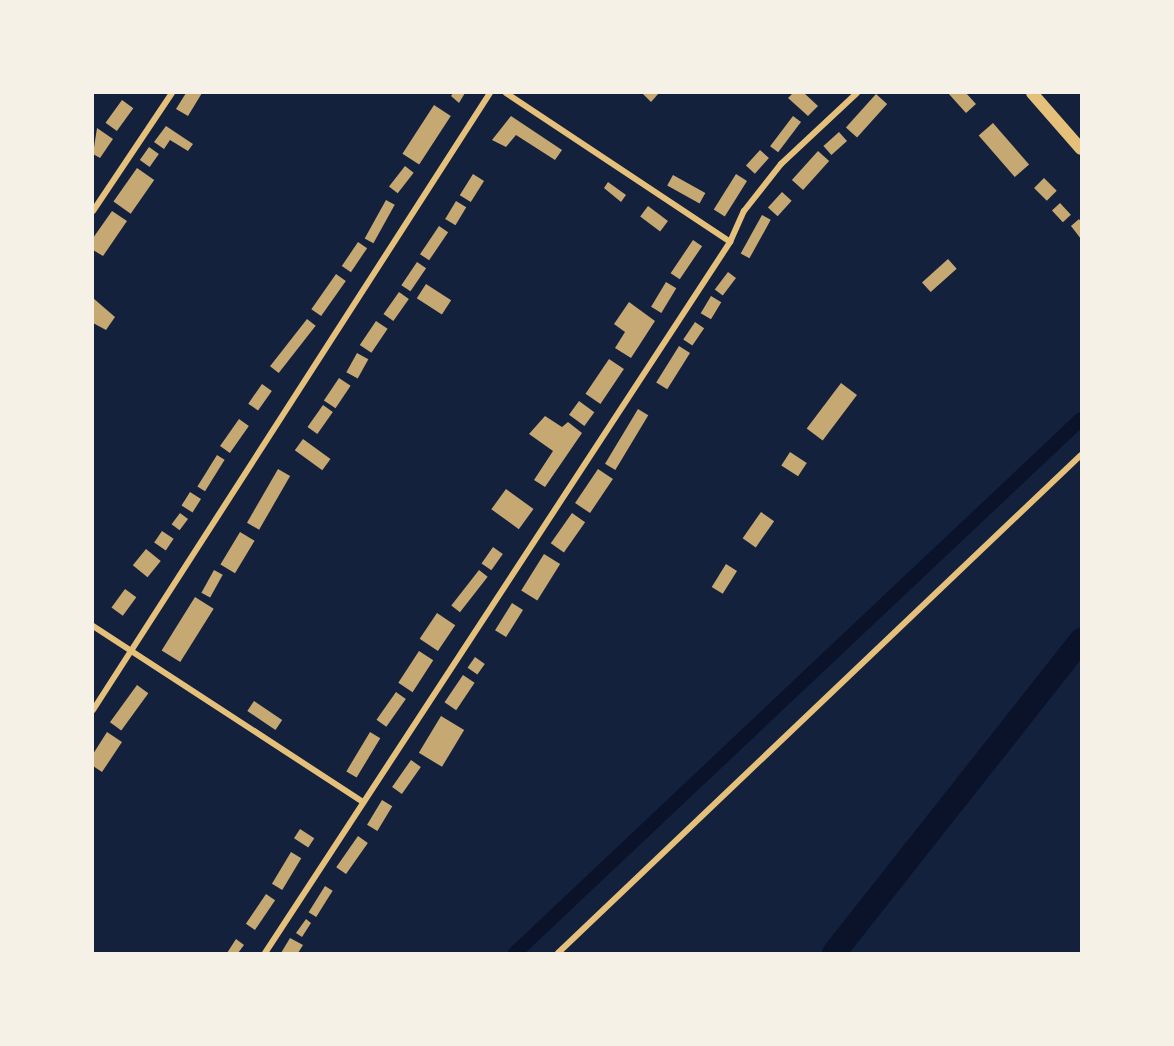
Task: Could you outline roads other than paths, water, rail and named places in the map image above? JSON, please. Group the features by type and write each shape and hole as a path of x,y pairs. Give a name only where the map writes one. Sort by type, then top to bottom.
{"main road":[{"path":"1032,93 1081,149"}],"street":[{"path":"93,211 172,93"},
{"path":"93,710 490,93"},
{"path":"506,93 730,242"},
{"path":"265,953 361,801 730,242 744,211 781,164 857,93"},
{"path":"558,953 1081,455"},
{"path":"93,626 361,801"}],"waterway":[{"path":"515,953 1081,419"},
{"path":"834,953 1081,640"}]}
